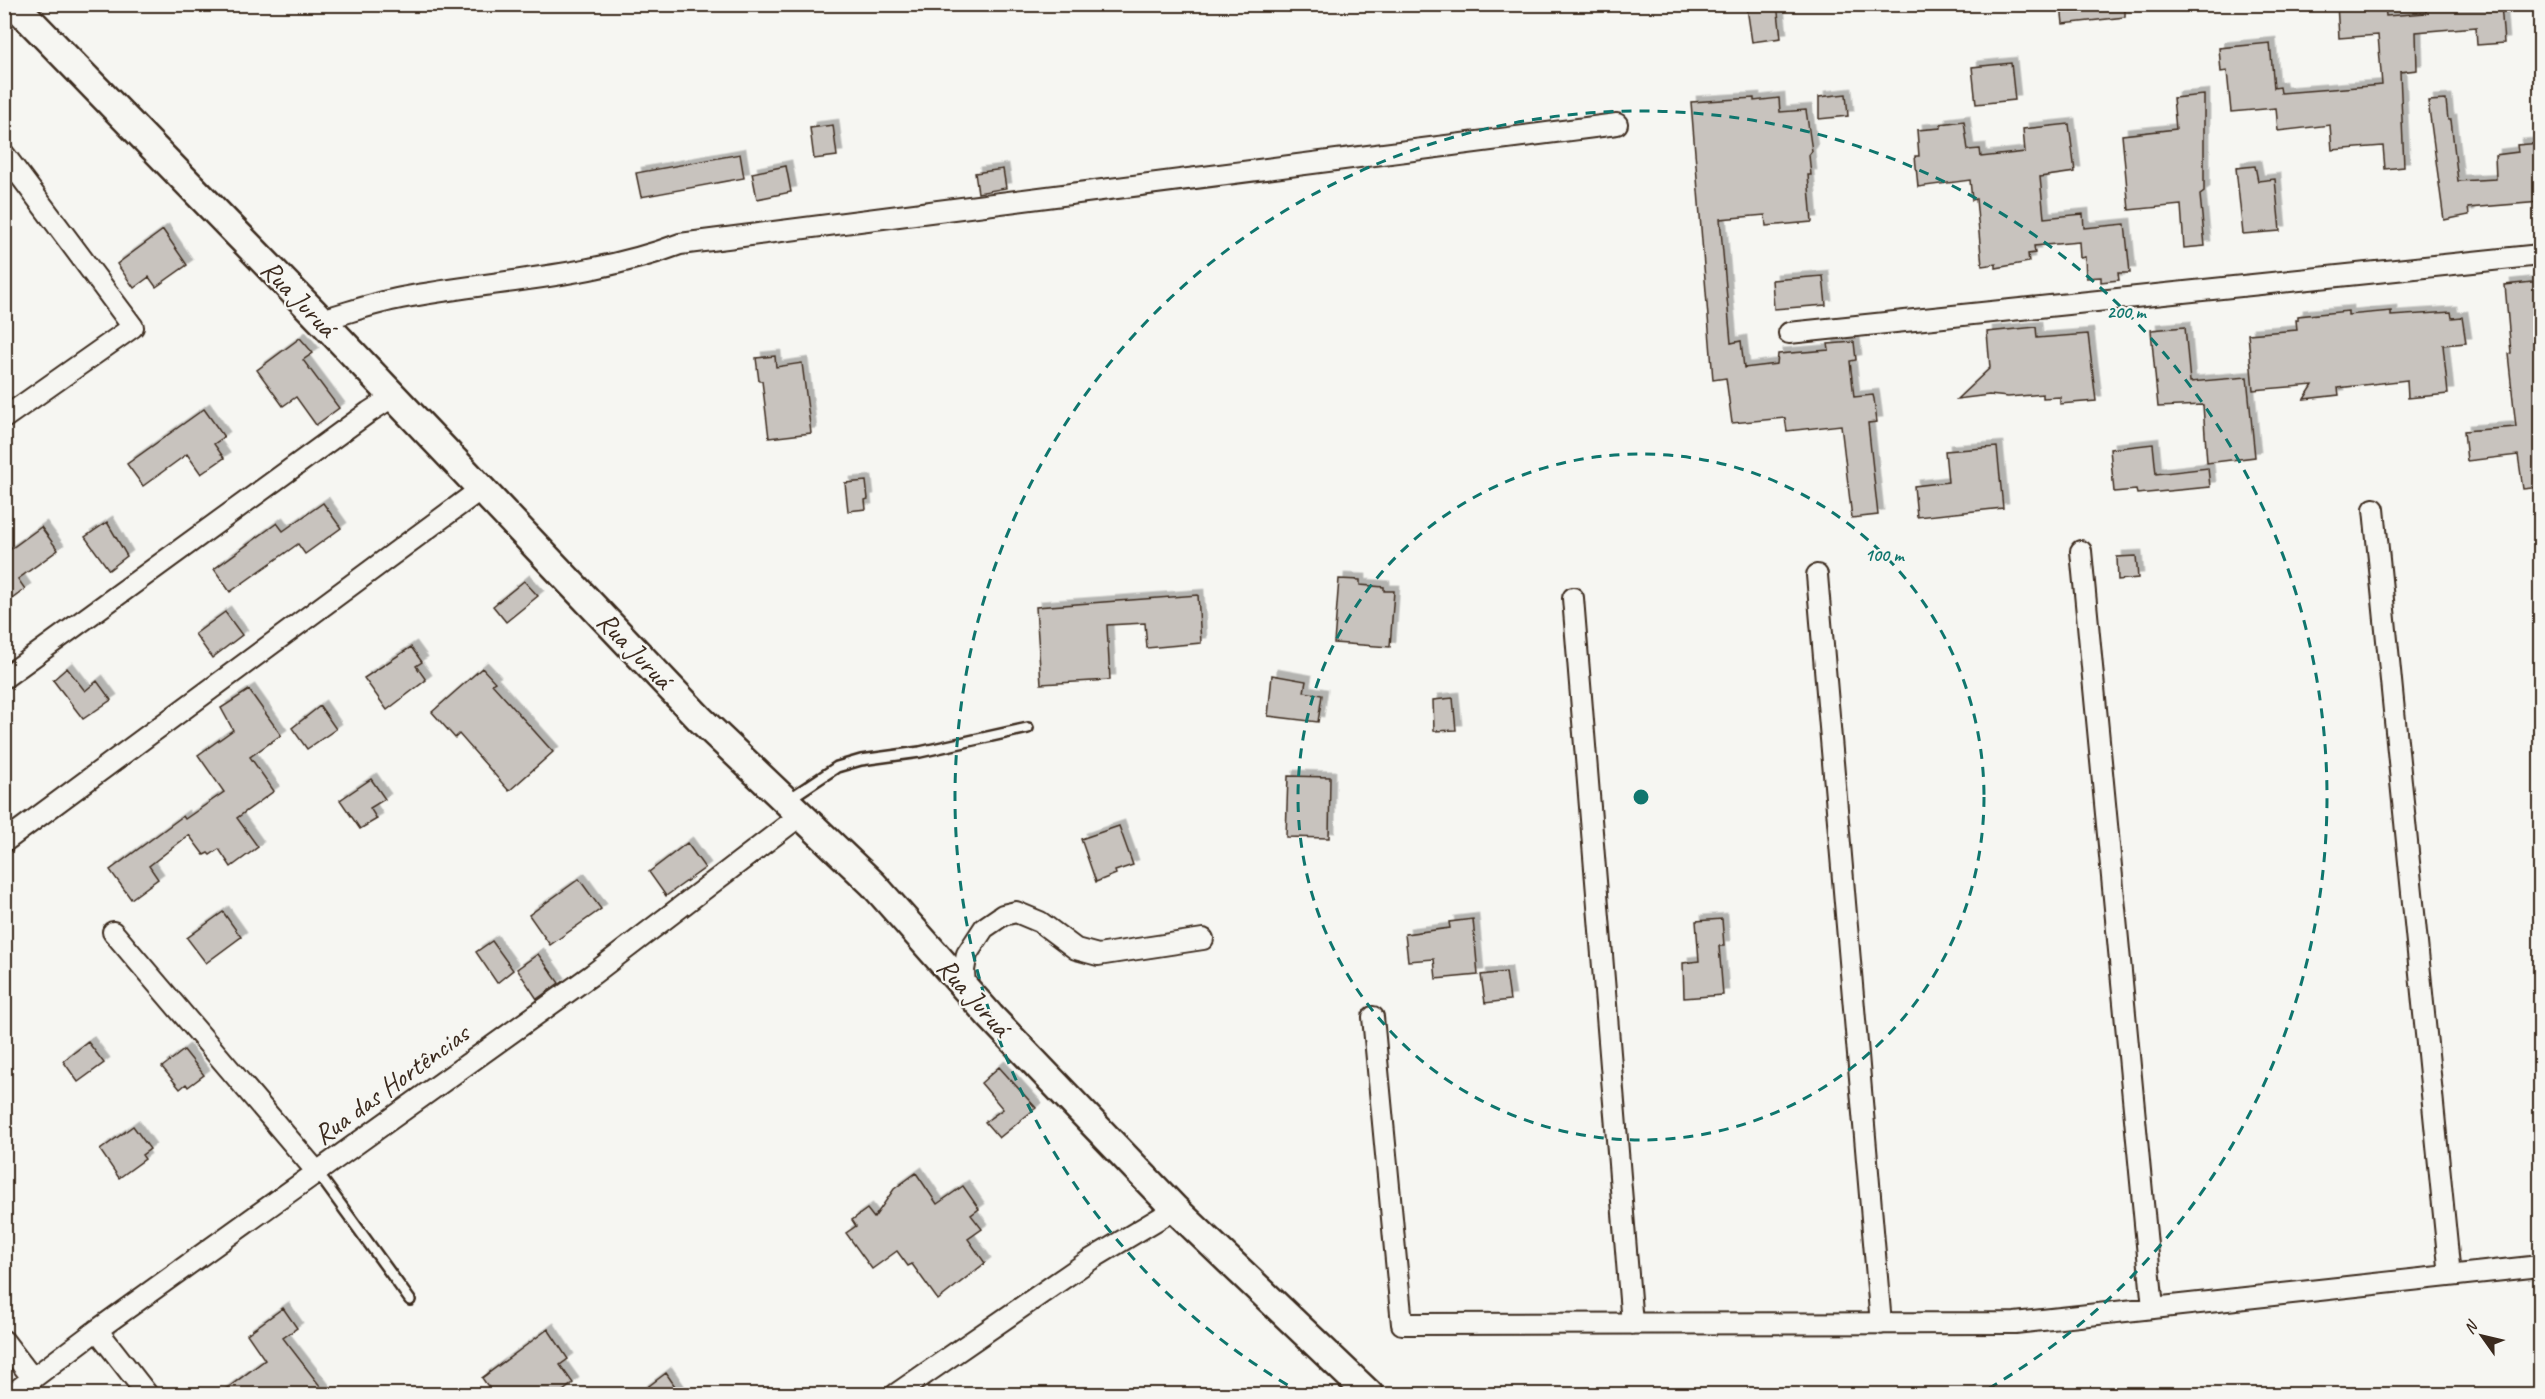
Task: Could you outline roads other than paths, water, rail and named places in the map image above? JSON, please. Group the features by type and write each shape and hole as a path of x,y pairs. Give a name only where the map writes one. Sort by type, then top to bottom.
{"street":[{"name":"Rua Juruá","path":"14,4 321,320 700,718 873,884 965,987 1175,1209 1369,1395"},
{"path":"321,320 398,299 602,268 649,256 680,244 1617,124"},
{"path":"4,154 133,327 4,418"},
{"path":"1789,333 2541,255"},
{"path":"4,678 394,396"},
{"path":"4,842 481,489"},
{"path":"2374,508 2450,1276"},
{"path":"2081,551 2154,1308"},
{"path":"1817,575 1881,1324"},
{"path":"1573,598 1632,1324"},
{"name":"Rua das Hortências","path":"12,1395 97,1330 593,974 794,808"},
{"path":"965,987 964,970 967,954 984,928 1003,915 1016,912 1040,922 1076,949 1098,955 1203,939"},
{"path":"113,932 317,1172"},
{"path":"1373,1017 1402,1324 2015,1323 2541,1266"},
{"path":"896,1395 1090,1260 1175,1209"},
{"path":"97,1330 147,1395"},
{"path":"4,1341 33,1379"}],"lane":[{"path":"794,808 837,767 853,762 920,753 1028,728"},
{"path":"317,1172 410,1300"}]}
